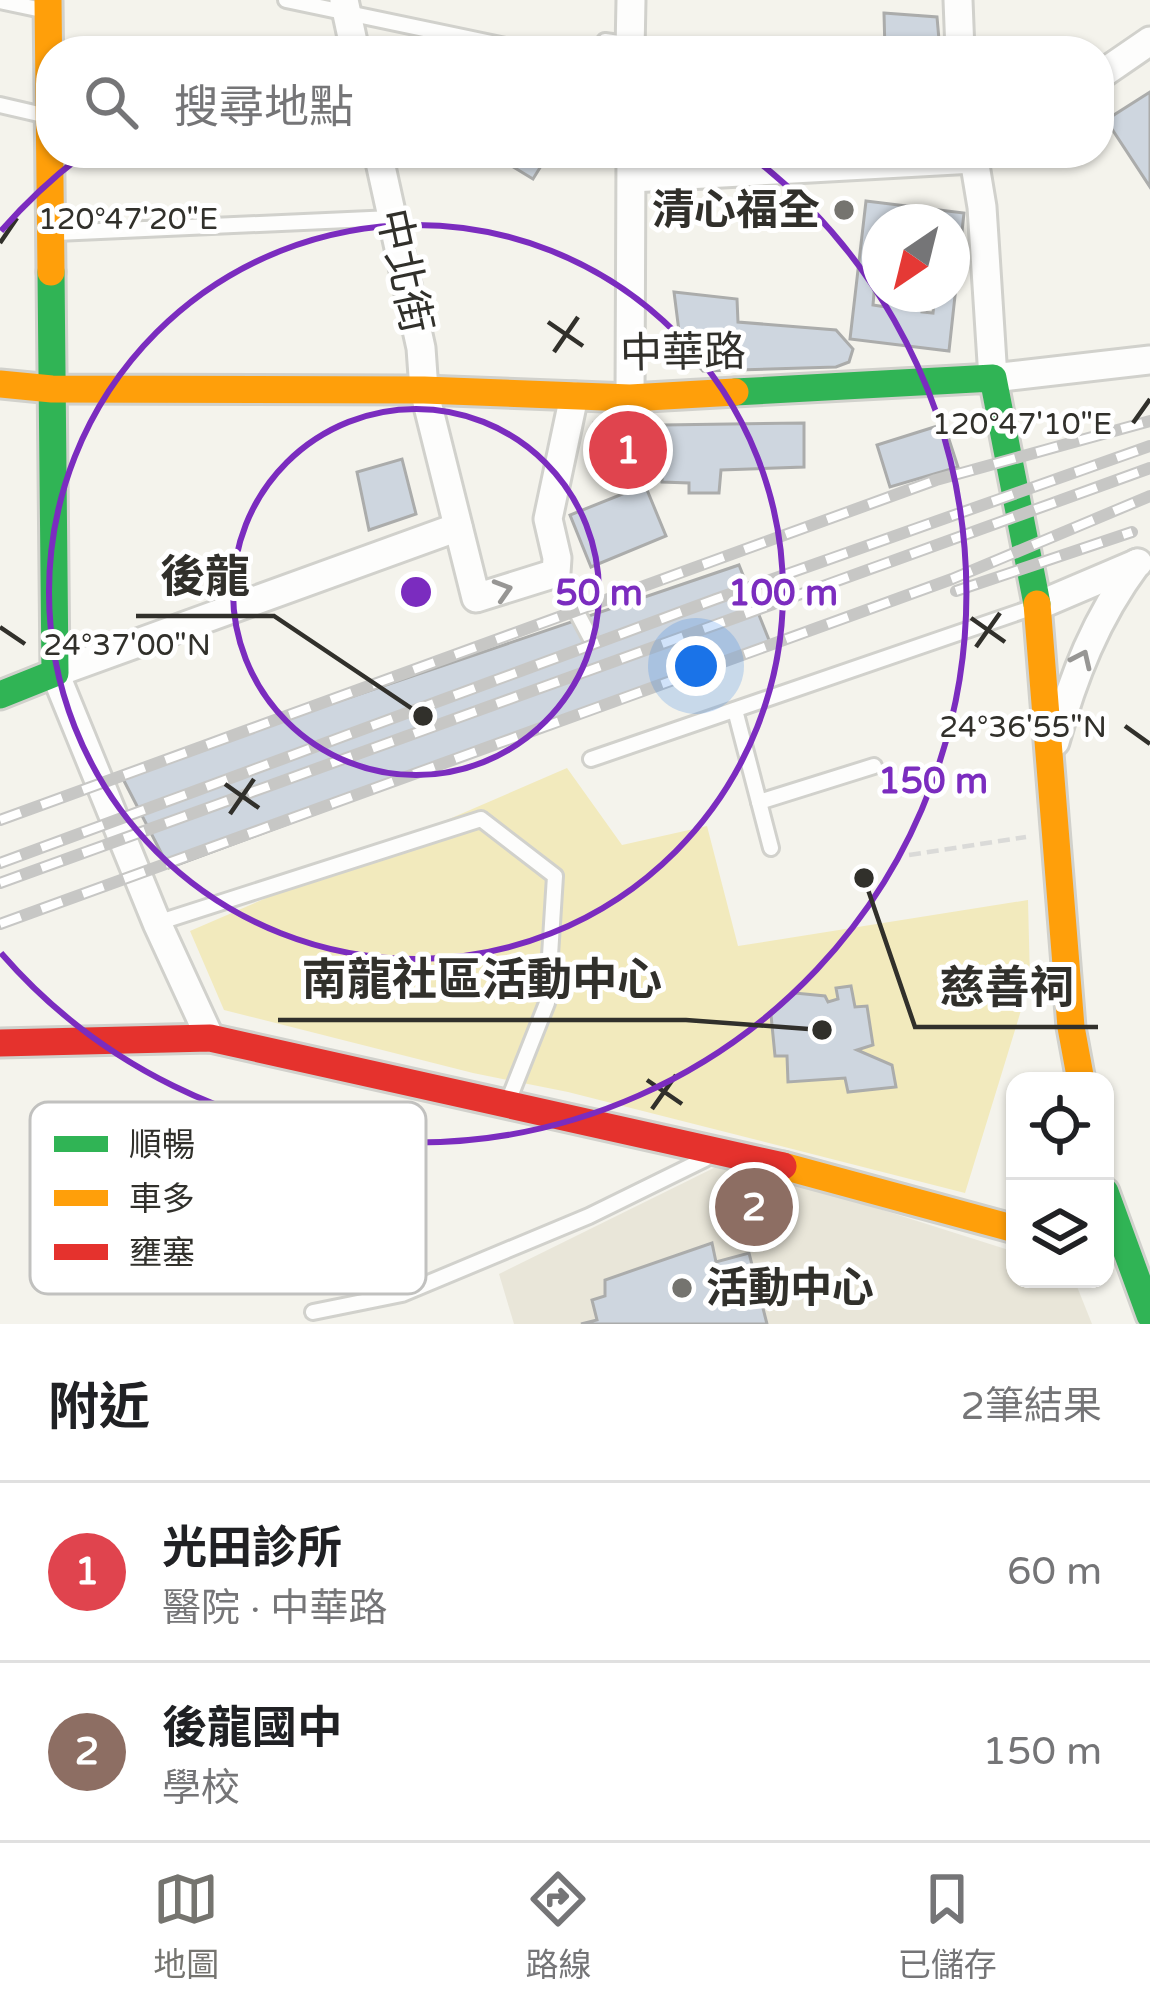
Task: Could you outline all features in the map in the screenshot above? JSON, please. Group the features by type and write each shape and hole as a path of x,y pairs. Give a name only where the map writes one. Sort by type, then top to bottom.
{"main road":[{"path":"47,6 47,36"},
{"path":"0,695 55,673 49,168"},
{"path":"993,378 1037,606 1071,1027 1079,1072"},
{"name":"中華路","path":"0,384 630,398 993,378"},
{"path":"0,1043 210,1037 806,1171 1006,1227"},
{"path":"1115,1247 1150,1315"}],"street":[{"path":"631,36 632,0"},
{"path":"958,0 959,36"},
{"path":"345,6 352,36"},
{"path":"1114,66 1150,41"},
{"name":"中北街","path":"381,168 421,348 424,390 476,598 556,573"},
{"path":"630,398 631,168"},
{"path":"978,168 993,378"},
{"name":"中華路","path":"993,378 1150,360"},
{"path":"556,573 548,519 574,396"},
{"path":"210,1037 157,923 55,673 458,527"},
{"path":"1037,606 1143,560"},
{"path":"1050,764 1073,678 1111,598 1143,560"}],"lane":[{"path":"286,0 345,6 468,36"},
{"path":"0,2 47,6"},
{"path":"0,105 36,113"},
{"path":"50,234 392,218"},
{"path":"556,573 590,637"},
{"path":"590,759 1037,606"},
{"path":"735,710 771,848"},
{"path":"759,802 874,766"},
{"path":"157,923 481,819 555,875 547,1003 508,1104"},
{"path":"426,1284 590,1216 720,1152"},
{"path":"313,1312 402,1294"}],"path":[{"path":"909,855 1055,832"}],"shaded area":[{"path":"567,768 622,845 707,826 738,946 1028,900 1030,981 965,1193 224,1010 190,931"},
{"path":"728,1161 1006,1249 1006,1288 1078,1288 1092,1324 514,1324 499,1274"}],"building":[{"path":"884,13 937,17 939,36 885,36"},
{"path":"1150,92 1150,187 1114,132 1114,115"},
{"path":"515,168 540,168 533,179"},
{"path":"862,236 862,312 953,312 949,351 850,339"},
{"path":"674,292 737,299 738,322 836,330 853,349 849,362 836,367 703,371 681,347"},
{"path":"594,423 663,425 662,477 594,476"},
{"path":"804,423 804,467 721,470 719,493 689,493 689,483 662,482 663,425"},
{"path":"944,424 958,467 890,487 877,445"},
{"path":"402,459 416,514 369,530 357,472"},
{"path":"645,485 666,536 591,567 570,515"},
{"path":"739,565 771,645 169,868 121,775"},
{"path":"851,986 855,1007 867,1006 873,1045 857,1050 892,1065 896,1087 848,1092 845,1078 788,1082 787,1056 775,1056 771,1015 795,993 825,996 828,1002 838,999 836,988"},
{"name":"活動中心","path":"712,1243 716,1262 749,1253 767,1324 581,1324 597,1320 592,1300 605,1296 605,1280"}],"railway":[{"path":"0,820 936,480 1150,421"},
{"path":"0,863 716,599 1150,446"},
{"path":"0,883 1150,468"},
{"path":"0,924 952,579 1150,496"},
{"path":"956,591 1132,532"}],"traffic: fast":[{"path":"0,695 55,673 51,272"},
{"path":"735,392 993,378 1037,604"},
{"path":"1114,1217 1150,1315"}],"traffic: slow":[{"path":"48,0 48,36"},
{"path":"50,168 51,272"},
{"path":"0,384 52,389 424,390 630,398 735,392"},
{"path":"1037,604 1071,1027 1079,1072"},
{"path":"783,1166 1006,1227"}],"traffic: jam":[{"path":"0,1043 210,1038 783,1166"}],"place":[{"name":"清心福全","path":"844,210"},
{"name":"光田診所","path":"628,450"},
{"name":"後龍","path":"423,716"},
{"name":"慈善祠","path":"864,878"},
{"name":"南龍社區活動中心","path":"822,1030"},
{"name":"後龍國中","path":"754,1207"},
{"name":"活動中心","path":"682,1288"}]}
